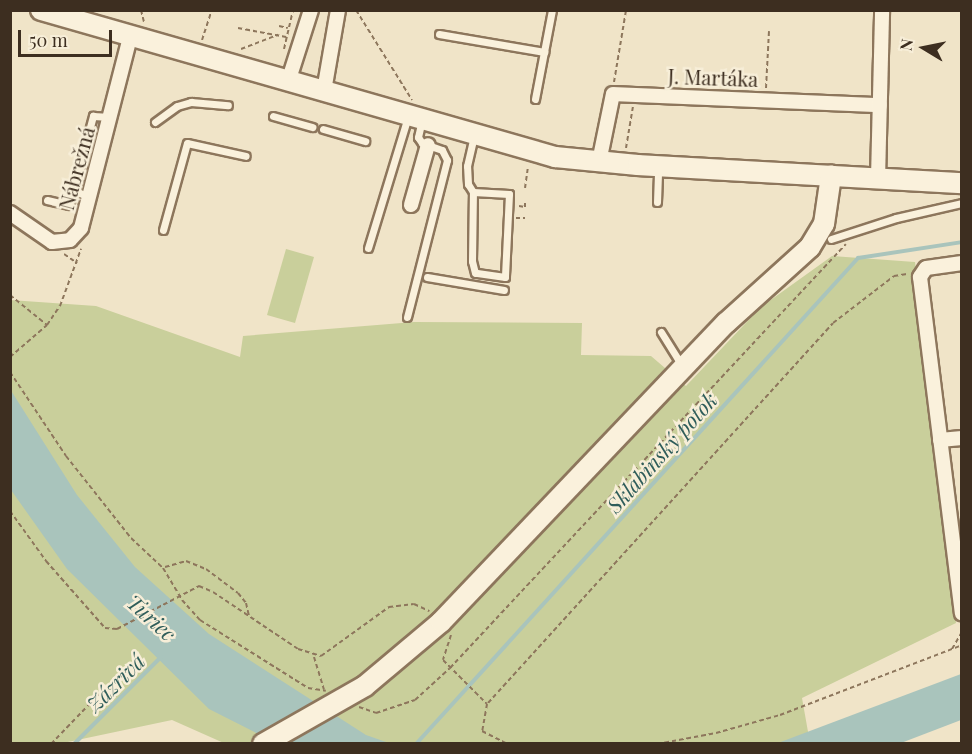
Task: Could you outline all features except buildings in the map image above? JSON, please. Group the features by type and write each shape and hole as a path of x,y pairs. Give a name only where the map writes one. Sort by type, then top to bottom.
{"street":[{"path":"41,10 288,82 416,115 474,136 555,157 658,166 962,183"},
{"path":"288,82 311,10"},
{"path":"324,92 338,10"},
{"path":"878,179 882,10"},
{"name":"Nábrežná","path":"10,213 52,242 70,240 81,228 130,37"},
{"path":"599,162 613,94"},
{"name":"J. Martáka","path":"613,94 880,105"},
{"path":"411,205 428,145"},
{"path":"263,744 339,704 398,662 441,622 726,323 810,247 824,224 831,176"},
{"path":"962,263 923,272 940,440 962,613"},
{"path":"940,440 962,438"}],"lane":[{"path":"535,99 552,10"},
{"path":"439,34 544,52"},
{"path":"154,122 191,102 228,105"},
{"path":"407,317 447,160 442,150 428,145 418,136 416,115"},
{"path":"368,248 416,115"},
{"path":"47,200 69,205 93,116 110,117"},
{"path":"273,116 312,127"},
{"path":"323,129 366,141"},
{"path":"474,136 467,166 468,184 473,192 475,286"},
{"path":"163,230 187,143 246,156"},
{"path":"657,202 658,166"},
{"path":"73,190 90,198"},
{"path":"473,192 509,194 505,277 475,273"},
{"path":"831,239 896,218 962,203"},
{"path":"427,277 504,290"},
{"path":"661,332 683,368"}],"path":[{"path":"141,10 143,18"},
{"path":"201,43 212,10"},
{"path":"290,51 282,48 293,10"},
{"path":"356,10 416,115"},
{"path":"613,94 626,10"},
{"path":"279,26 288,28"},
{"path":"238,28 286,37"},
{"path":"765,99 769,31"},
{"path":"232,53 278,35"},
{"path":"626,154 635,94"},
{"path":"525,188 528,163"},
{"path":"516,218 525,218"},
{"path":"10,357 47,325 69,288 86,231 81,228"},
{"path":"361,708 376,713 415,700 450,668 848,240"},
{"path":"508,744 482,731 487,704 833,323 894,276 923,272"},
{"path":"10,295 47,325"},
{"path":"10,372 66,456 131,538 164,568 180,593 200,620 308,688 324,690 314,656 204,588 192,586 180,593 175,595 117,629 100,625 10,511"},
{"path":"164,568 186,561 206,569 238,593 249,616"},
{"path":"314,656 328,653 396,604 414,604 435,616"},
{"path":"448,628 450,638 442,657 450,668 487,704"},
{"path":"952,649 962,632"},
{"path":"657,744 716,733 780,715 962,645"},
{"path":"51,744 104,689"}],"green space":[{"path":"286,249 314,257 295,323 267,315"},
{"path":"832,256 915,262 956,623 802,698 810,743 226,744 172,720 63,743 11,743 10,300 96,306 240,357 243,336 414,322 582,323 581,355 651,356 686,386 761,307"}],"water":[{"name":"Turiec","path":"10,389 77,495 135,567 209,634 366,735 389,743 276,743 209,709 67,569 11,490"},
{"path":"961,674 961,720 901,743 778,743"}],"waterway":[{"name":"Sklabinský potok","path":"416,744 858,258 962,242"},
{"name":"Zázrivá","path":"74,744 161,657"}]}
